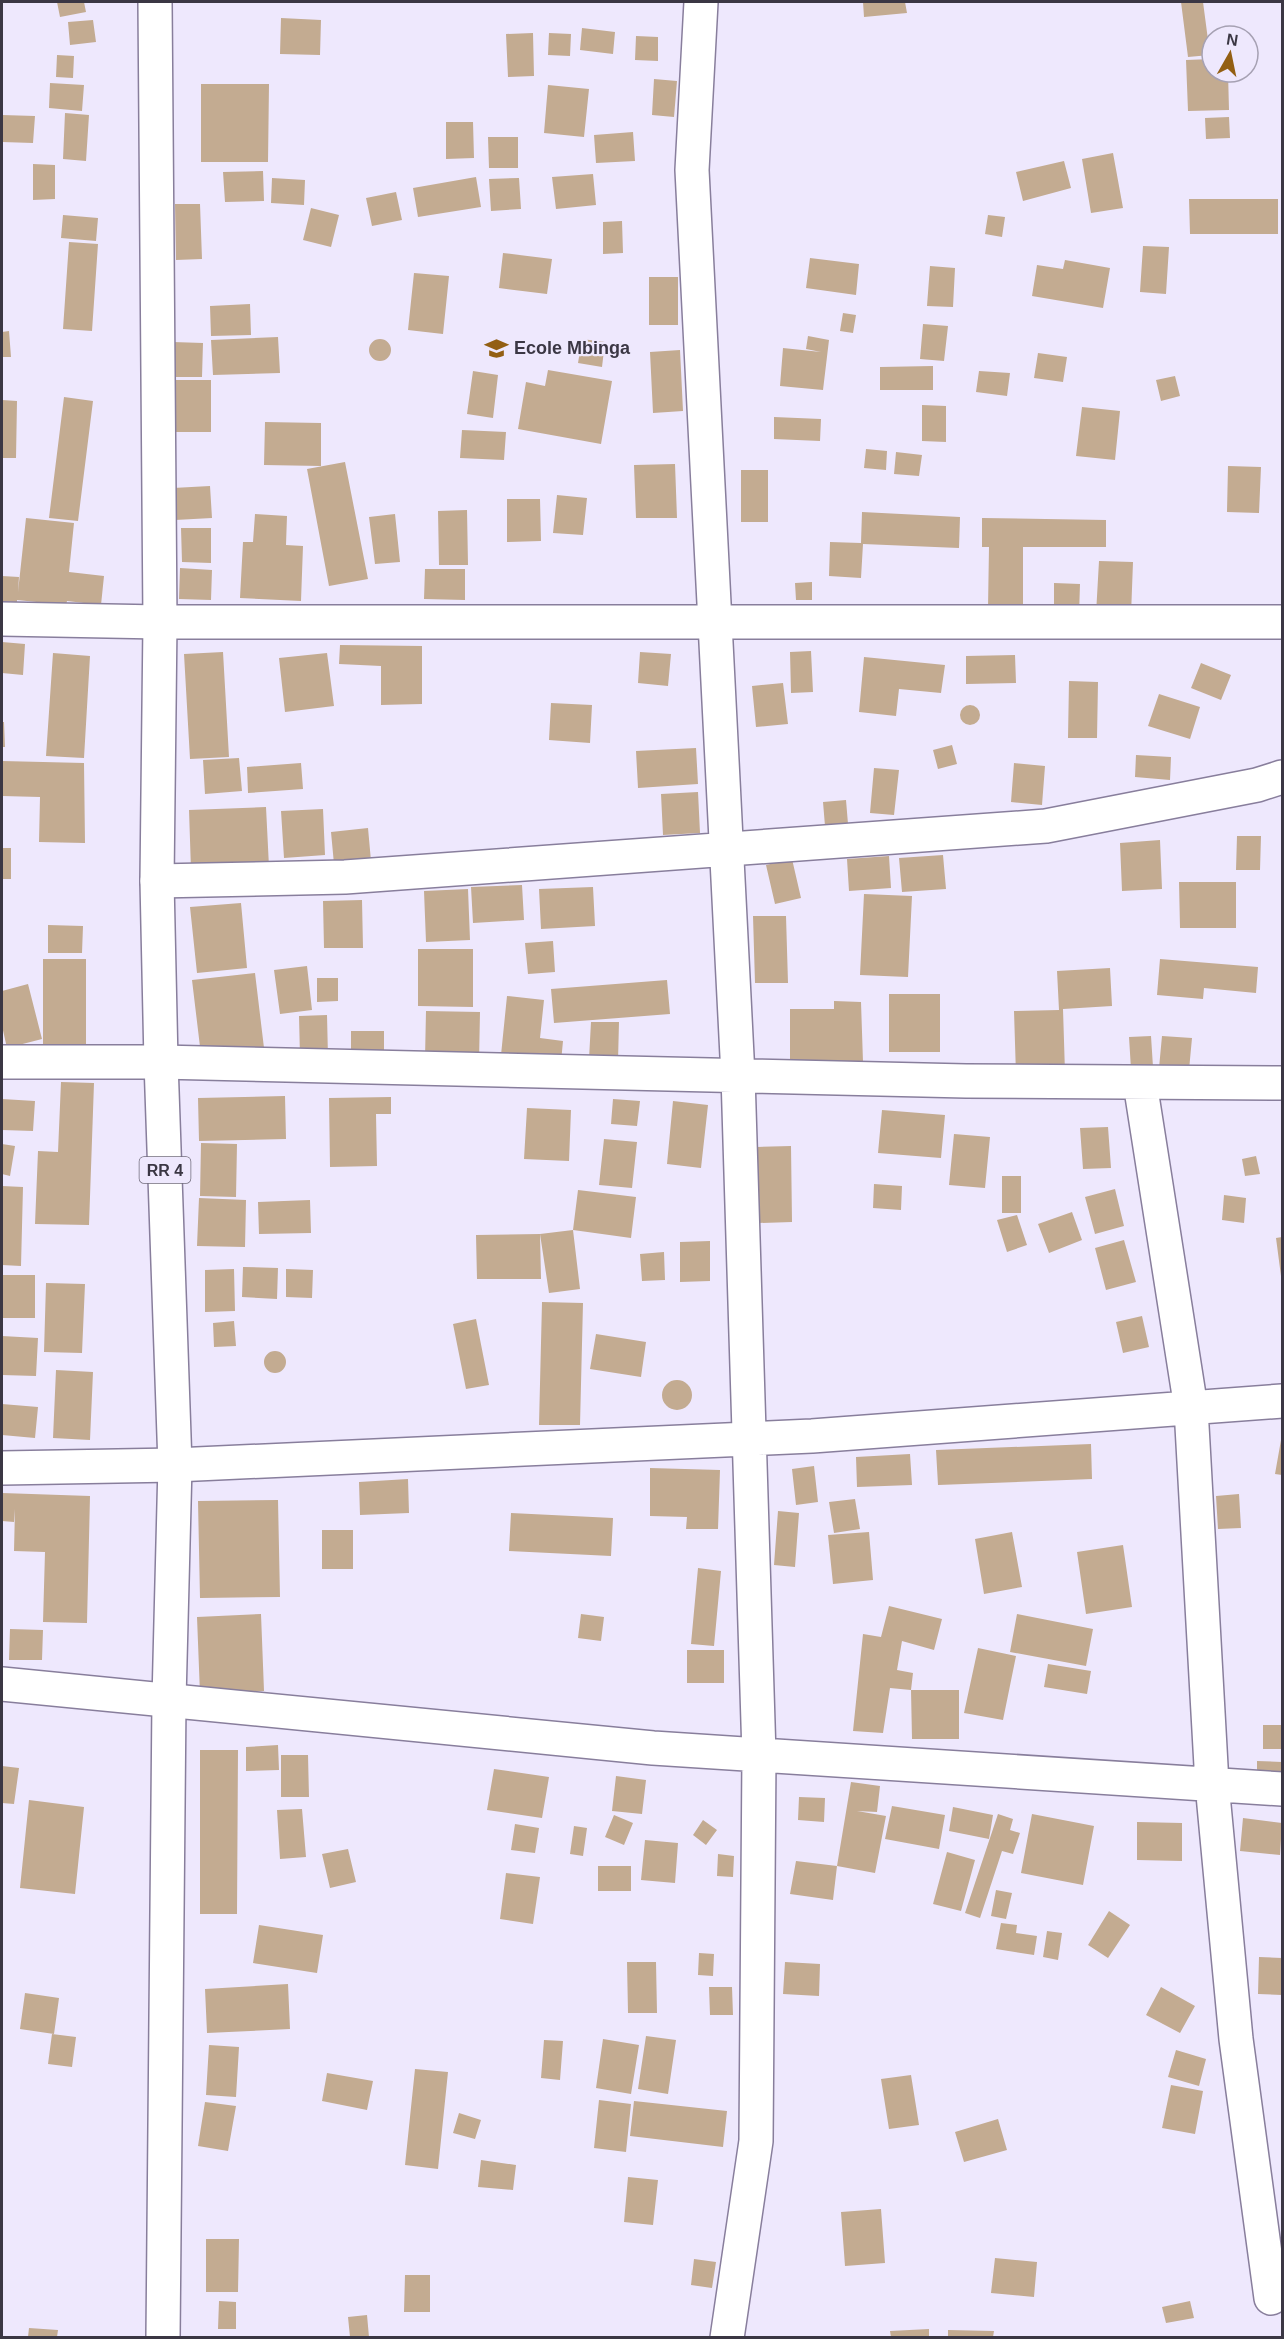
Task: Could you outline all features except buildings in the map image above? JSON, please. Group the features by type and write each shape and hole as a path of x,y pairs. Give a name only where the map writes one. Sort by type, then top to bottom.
{"street":[{"name":"RR 4","path":"155,2 160,622 157,881 175,1465 169,1700 163,2337"},
{"path":"701,2 692,170 738,1076 759,1755 756,2141 727,2337"},
{"path":"2,619 160,622 1282,622"},
{"path":"157,881 345,877 1046,826 1257,785 1282,777"},
{"path":"2,1062 161,1062 738,1076 1140,1083 1282,1083"},
{"path":"1140,1083 1191,1408 1212,1784 1236,2038 1271,2298"},
{"path":"2,1468 175,1465 751,1439 1282,1401"},
{"path":"2,1684 653,1748 1282,1789"}],"place":[{"name":"Ecole Mbinga","path":"496,348"}]}
